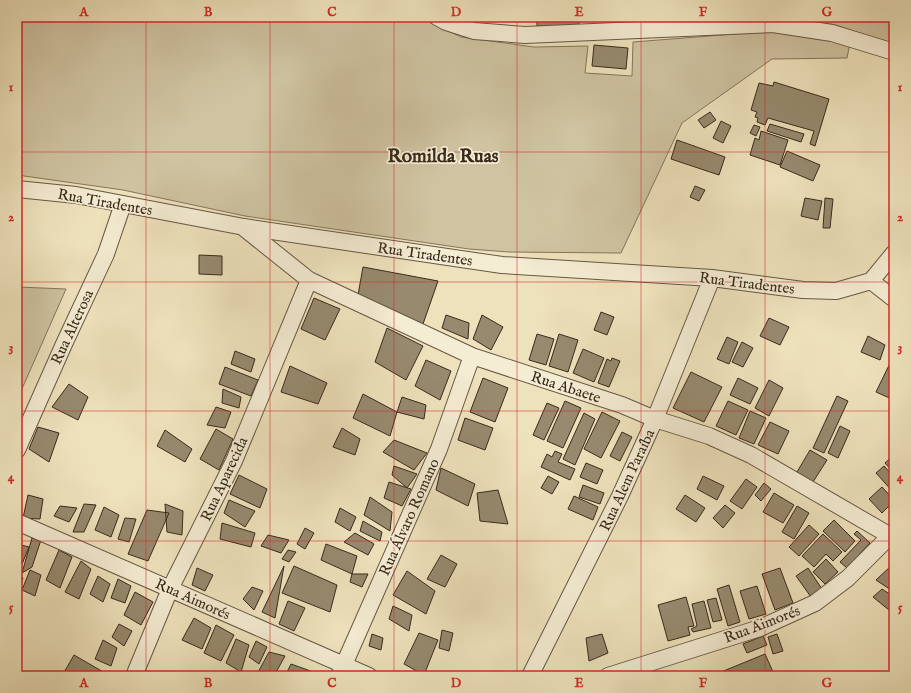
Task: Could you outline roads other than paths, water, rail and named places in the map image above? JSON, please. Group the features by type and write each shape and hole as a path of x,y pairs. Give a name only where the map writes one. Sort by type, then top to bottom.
{"street":[{"path":"437,17 446,22 474,31 525,34 773,24 832,33 894,52"},
{"name":"Rua Tiradentes","path":"17,189 76,195 244,227 502,265 712,278 803,290 836,290 871,281"},
{"name":"Rua Alterosa","path":"17,450 106,254 123,204"},
{"name":"Rua Abaete","path":"244,227 309,280 472,356 622,405 655,419 709,436 752,455 893,535"},
{"path":"894,254 871,281 894,299"},
{"name":"Rua Alem Paraíba","path":"530,676 620,496 655,419 712,278"},
{"name":"Rua Aparecida","path":"134,676 170,589 234,461 309,280"},
{"name":"Rua Álvaro Romano","path":"342,671 439,449 472,356"},
{"name":"Rua Aimorés","path":"17,522 170,589 342,671 368,676"},
{"name":"Rua Aimorés","path":"608,676 760,628 816,603 848,578 893,535"}],"district":[{"name":"Romilda Ruas","path":"443,155"}]}
